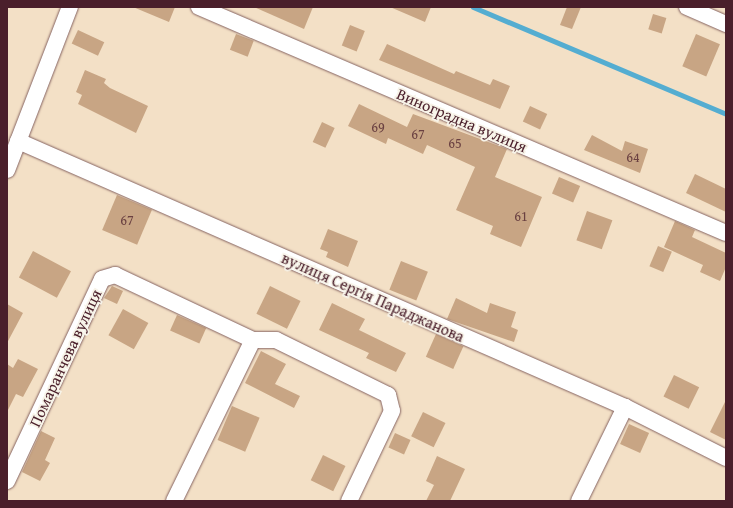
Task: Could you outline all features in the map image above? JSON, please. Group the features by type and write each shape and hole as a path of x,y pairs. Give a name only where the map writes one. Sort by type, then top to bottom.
{"street":[{"path":"7,170 70,7"},
{"name":"Виноградна вулиця","path":"199,7 726,233"},
{"path":"687,7 726,24"},
{"name":"вулиця Сергія Параджанова","path":"18,141 625,407 726,458"},
{"name":"Помаранчева вулиця","path":"7,481 105,276 115,275 253,340 276,340 388,395 392,411 349,501"},
{"path":"174,501 253,340"},
{"path":"579,501 625,407"}],"building":[{"path":"133,7 175,7 169,22"},
{"path":"254,7 313,7 304,29"},
{"path":"390,7 431,7 425,22"},
{"path":"567,7 581,7 572,29 560,25"},
{"path":"653,14 666,18 662,33 648,29"},
{"path":"350,25 365,31 357,51 342,45"},
{"path":"78,30 104,42 98,56 72,44"},
{"path":"236,34 254,41 248,57 230,50"},
{"path":"696,34 720,44 706,76 682,66"},
{"path":"387,44 454,74 456,71 490,85 493,79 510,86 500,109 379,60"},
{"path":"85,70 106,79 104,83 110,88 148,106 136,133 78,104 82,95 76,92"},
{"path":"359,104 407,127 413,114 507,149 495,177 542,197 521,247 490,234 493,226 456,210 475,167 427,145 423,154 388,138 386,144 348,126"},
{"path":"530,106 547,114 540,129 523,121"},
{"path":"322,122 335,128 325,148 313,142"},
{"path":"592,135 622,151 625,141 648,149 640,173 584,150"},
{"path":"695,174 726,189 726,212 686,193"},
{"path":"559,177 580,186 573,203 552,194"},
{"path":"117,195 152,210 137,245 102,230"},
{"path":"587,211 612,220 602,249 576,240"},
{"path":"675,221 695,230 692,237 726,253 726,267 720,281 700,272 703,265 664,247"},
{"path":"328,229 358,241 348,267 326,257 328,252 320,249"},
{"path":"658,246 672,252 663,272 649,266"},
{"path":"33,251 71,271 57,298 19,277"},
{"path":"401,261 428,272 416,301 389,290"},
{"path":"112,286 123,291 117,304 104,298"},
{"path":"270,286 301,301 287,329 256,314"},
{"path":"456,298 487,313 490,303 516,312 511,327 518,330 514,342 447,319"},
{"path":"332,303 365,319 359,330 406,353 396,372 366,358 369,353 319,330"},
{"path":"7,304 23,313 7,343"},
{"path":"123,309 148,323 134,349 108,335"},
{"path":"177,315 206,328 199,344 170,331"},
{"path":"436,334 463,346 453,369 426,357"},
{"path":"261,351 286,364 275,384 300,396 294,408 245,383"},
{"path":"18,359 38,369 23,397 16,394 7,412 7,364 13,368"},
{"path":"674,375 699,387 689,409 663,397"},
{"path":"726,400 726,440 710,432"},
{"path":"232,406 260,418 245,452 218,440"},
{"path":"423,412 445,423 434,447 411,436"},
{"path":"629,424 649,433 640,453 620,444"},
{"path":"41,431 55,438 45,460 50,463 40,481 22,472"},
{"path":"395,433 411,440 404,455 388,448"},
{"path":"323,455 345,466 333,491 311,480"},
{"path":"437,456 465,469 450,501 426,501 434,485 426,481"}],"waterway":[{"path":"473,7 726,114"}]}
